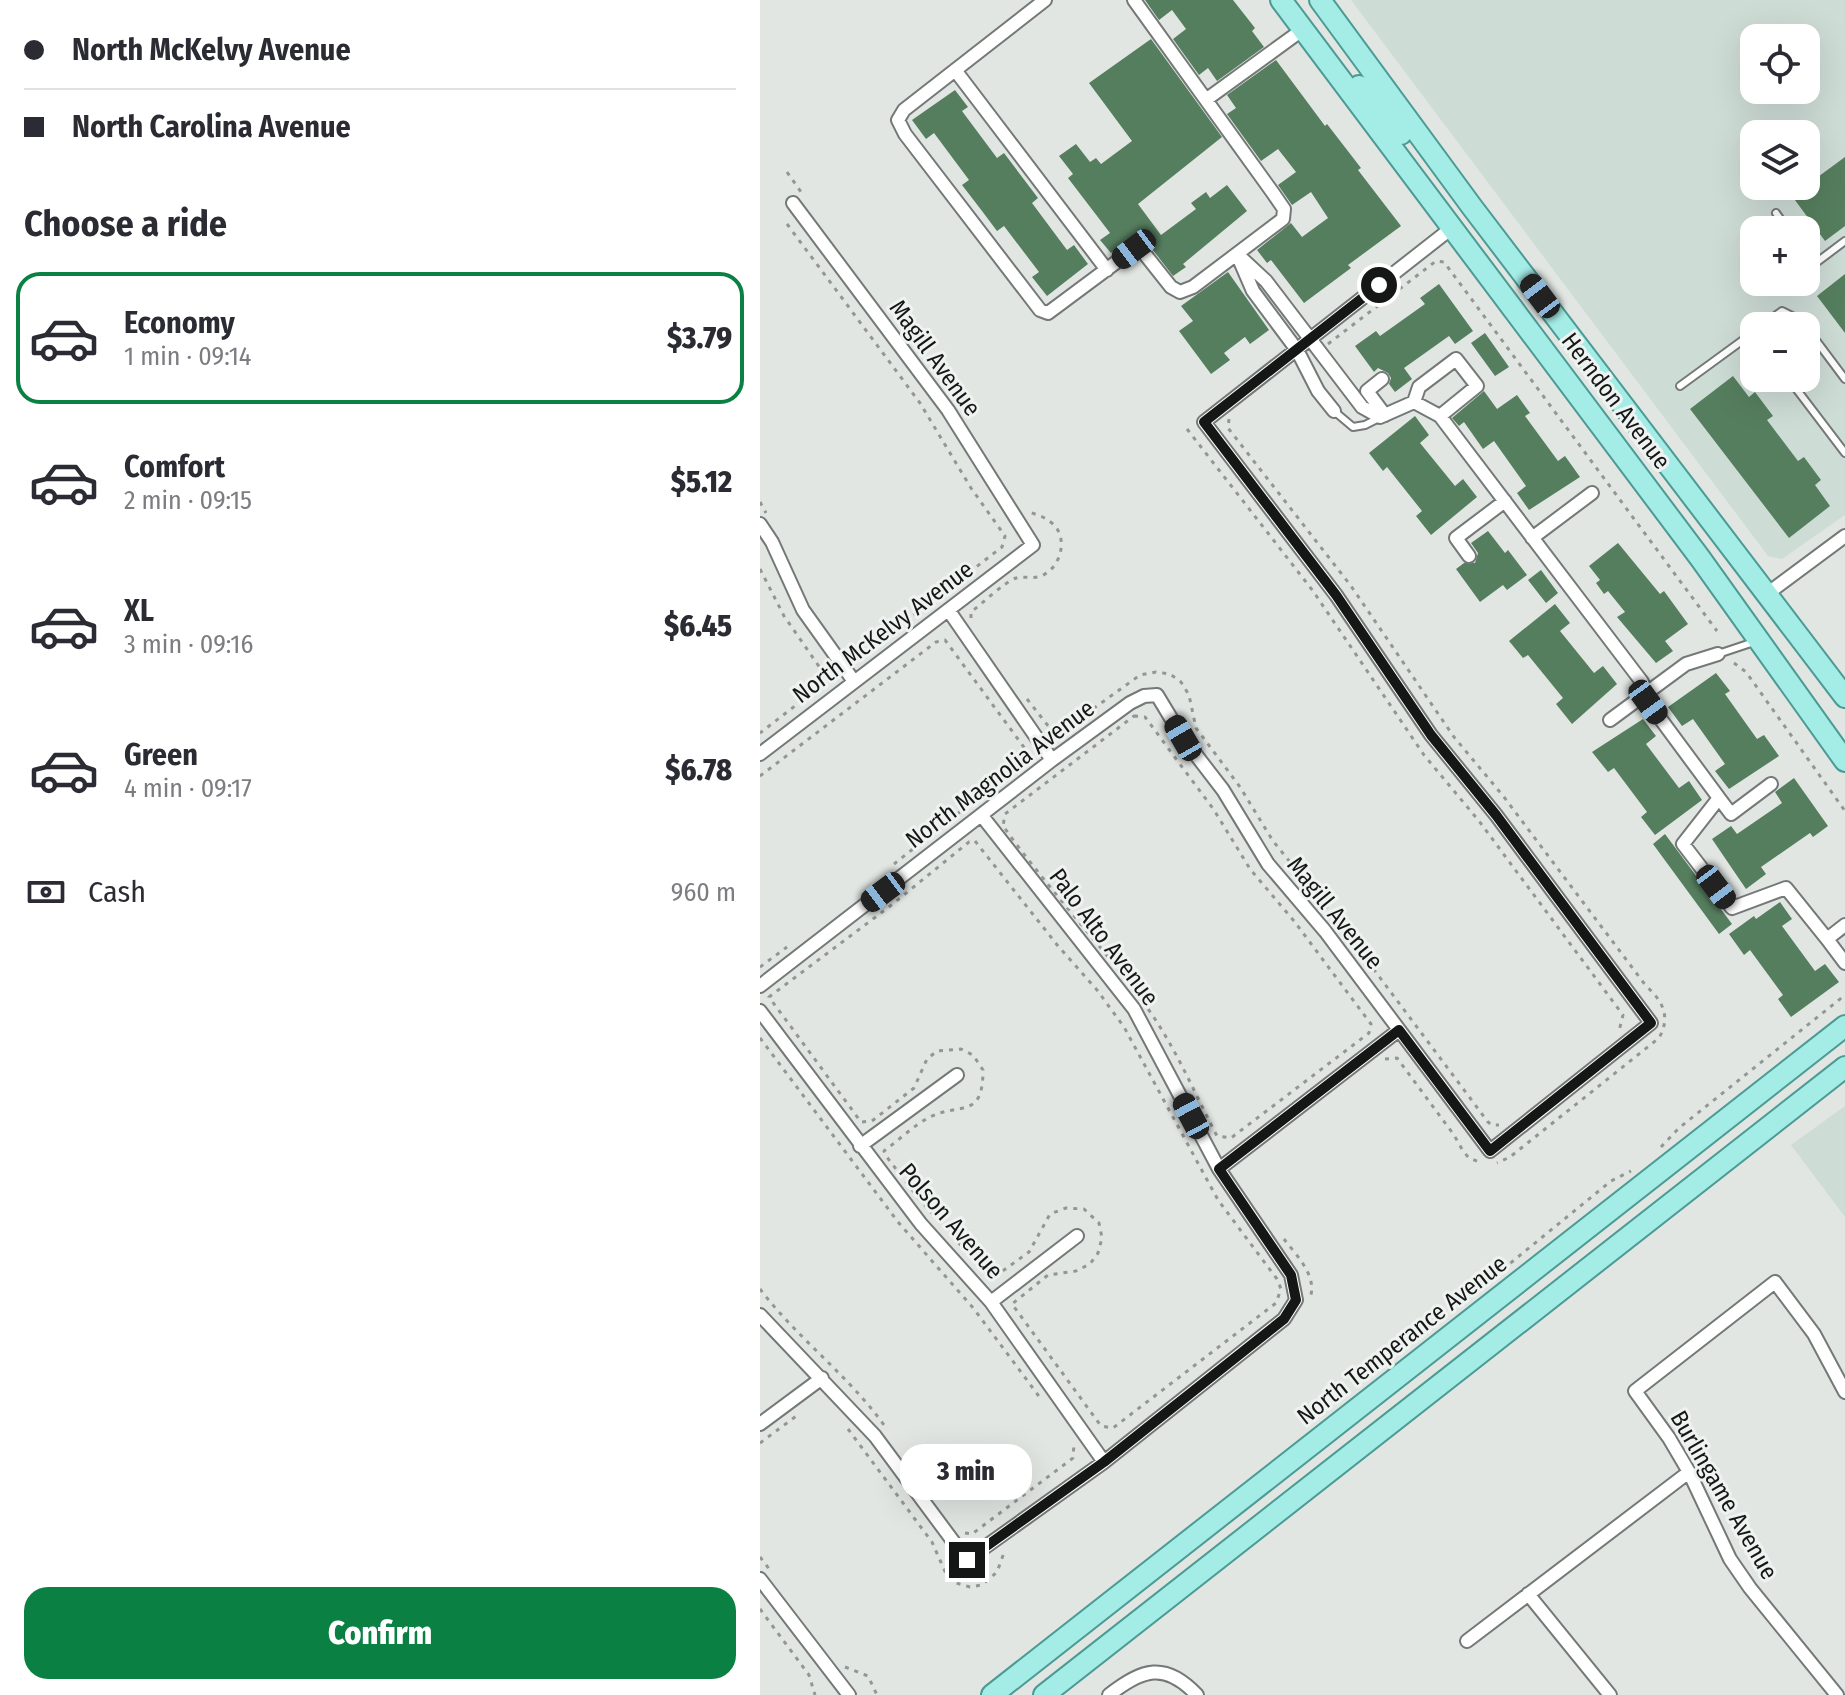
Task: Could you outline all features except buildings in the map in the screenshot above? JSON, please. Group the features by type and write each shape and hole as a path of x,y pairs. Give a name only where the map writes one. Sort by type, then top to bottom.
{"main road":[{"name":"Herndon Avenue","path":"1281,0 1700,558 1845,761"},
{"name":"Herndon Avenue","path":"1320,0 1472,207 1845,697"},
{"path":"1302,30 1386,114 1453,204 1467,209 1472,207"},
{"path":"1453,227 1468,228 1474,232 1545,324 1608,386"},
{"name":"North Temperance Avenue","path":"992,1695 1845,1026"},
{"path":"1044,1695 1845,1067"}],"street":[{"path":"1045,0 904,110 898,120 905,134 1040,310 1048,313 1134,249 1140,248 1171,287 1180,292 1193,287 1283,219 1284,209 1134,0"},
{"path":"1207,99 1302,30"},
{"path":"955,70 1107,270"},
{"name":"Magill Avenue","path":"799,200 948,410 1033,545"},
{"path":"1297,350 1453,227"},
{"path":"1237,254 1266,281 1362,407 1382,416 1414,402 1419,387 1456,359 1477,386 1440,416"},
{"path":"1237,254 1253,291 1297,350 1318,391 1334,411"},
{"name":"Magill Avenue","path":"1157,695 1183,738 1223,790 1268,864 1325,931 1490,1151 1651,1023 1496,815 1431,735 1336,595 1204,422 1297,350"},
{"path":"1382,379 1367,391 1382,416"},
{"path":"1414,402 1440,416 1642,682 1648,702 1731,814 1771,784"},
{"path":"1532,538 1592,493"},
{"path":"1469,556 1456,538 1505,501"},
{"path":"760,524 772,542 803,610 853,680"},
{"path":"1767,594 1845,536"},
{"name":"North McKelvy Avenue","path":"760,754 1033,545"},
{"path":"949,611 1052,760"},
{"path":"1610,720 1686,664 1718,654"},
{"name":"North Magnolia Avenue","path":"760,986 1052,760 1130,703 1144,696 1157,695"},
{"path":"1719,798 1683,844 1724,898 1732,908 1786,888 1845,963"},
{"name":"Palo Alto Avenue","path":"982,816 1134,1009 1219,1169 1291,1275 1296,1300 1284,1319 1104,1462"},
{"path":"1827,939 1845,925"},
{"name":"Polson Avenue","path":"760,1011 921,1224 991,1302 1104,1462"},
{"path":"1219,1169 1399,1030"},
{"path":"860,1146 957,1075"},
{"path":"991,1302 1077,1236"},
{"name":"Burlingame Avenue","path":"1837,1695 1730,1559 1689,1472 1635,1391 1775,1282 1814,1334 1845,1392"},
{"path":"760,1315 875,1436 967,1560 1104,1462"},
{"path":"760,1424 822,1378"},
{"path":"1467,1641 1689,1472"},
{"path":"760,1579 849,1695"},
{"path":"1528,1594 1610,1695"},
{"path":"1109,1695 1130,1678 1153,1671 1175,1675 1197,1695"}],"lane":[{"path":"1820,260 1845,241"},
{"path":"1680,386 1740,342"},
{"path":"1820,346 1845,379"},
{"path":"1799,392 1845,453"},
{"path":"1334,411 1353,427 1382,416"},
{"path":"1718,654 1759,641"}],"path":[{"path":"787,172 799,200"},
{"path":"787,224 920,403 971,488 1005,536 1002,547 861,656"},
{"path":"1320,350 1436,261 1444,262 1684,582 1717,631"},
{"path":"1187,429 1313,591 1424,755 1479,821 1623,1015 1620,1030 1608,1039"},
{"path":"971,623 971,612 1015,579 1041,576 1053,567 1060,556 1062,544 1059,532 1050,521 1021,508"},
{"path":"760,569 784,616 825,675 822,685 760,733"},
{"path":"760,776 936,642 945,640 1026,750 1023,762 913,846 889,869"},
{"path":"1734,663 1746,672 1845,811"},
{"path":"1025,696 1053,732 1061,732 1140,675 1156,672 1170,674 1181,682 1189,695 1196,728 1240,787 1273,841 1333,915 1488,1122 1498,1126"},
{"path":"1134,716 1145,717 1214,810 1250,869 1294,921 1371,1024 1369,1033 1231,1138 1217,1136 1173,1048 1148,1008 1051,891 1014,841 1003,826 1005,814 1134,716"},
{"path":"975,841 1124,1027 1218,1200 1277,1279 1281,1289 1276,1303 1113,1428 1101,1426 1012,1304 1048,1275 1076,1271 1090,1264 1098,1253 1102,1238 1099,1223 1084,1209 1066,1208 1050,1214 1029,1252 997,1275 985,1272 920,1200 884,1151 931,1116 961,1110 973,1104 980,1094 983,1070 973,1055 961,1049 937,1051 927,1059 914,1088 872,1121 861,1122 769,997 969,842 975,841"},
{"path":"760,967 795,940"},
{"path":"760,1038 898,1222 963,1295 1047,1407"},
{"path":"760,1289 872,1408 891,1434"},
{"path":"959,1527 964,1533 972,1534 1073,1458 1074,1443"},
{"path":"760,1557 777,1580"},
{"path":"760,1609 809,1675 815,1695"},
{"path":"838,1661 868,1676 877,1695"}],"shaded area":[{"path":"1351,0 1845,0 1845,515 1782,559 1768,556"},
{"path":"1845,1106 1845,1217 1791,1145"}],"route":[{"path":"967,1560 1104,1462 1284,1319 1296,1300 1291,1275 1219,1169 1399,1030 1490,1151 1651,1023 1496,815 1431,735 1336,595 1204,422 1379,285"}]}
